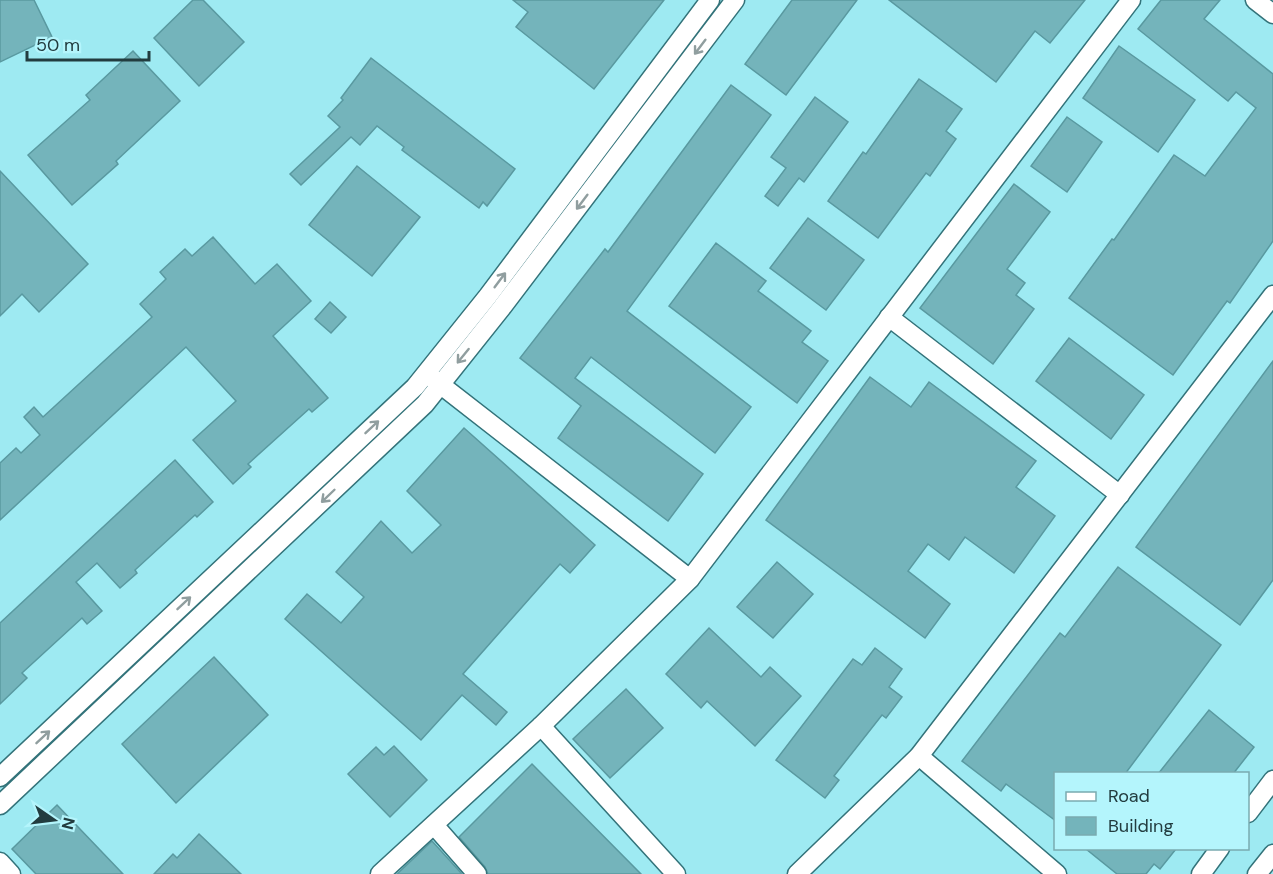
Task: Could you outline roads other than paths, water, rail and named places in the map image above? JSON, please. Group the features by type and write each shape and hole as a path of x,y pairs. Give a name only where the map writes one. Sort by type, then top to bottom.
{"street":[{"path":"0,805 424,404 433,379 488,296 710,0"},
{"path":"0,777 415,387 433,379 503,306 735,0"},
{"path":"380,874 541,726 690,579 1131,0"},
{"path":"1255,0 1273,14"},
{"path":"796,874 919,756 1273,295"},
{"path":"890,317 1120,495"},
{"path":"433,379 690,579"},
{"path":"541,726 676,874"},
{"path":"919,756 1057,874"},
{"path":"1249,812 1273,780"},
{"path":"434,825 477,874"},
{"path":"1201,874 1219,850"},
{"path":"1257,874 1273,854"},
{"path":"0,862 11,874"}]}
